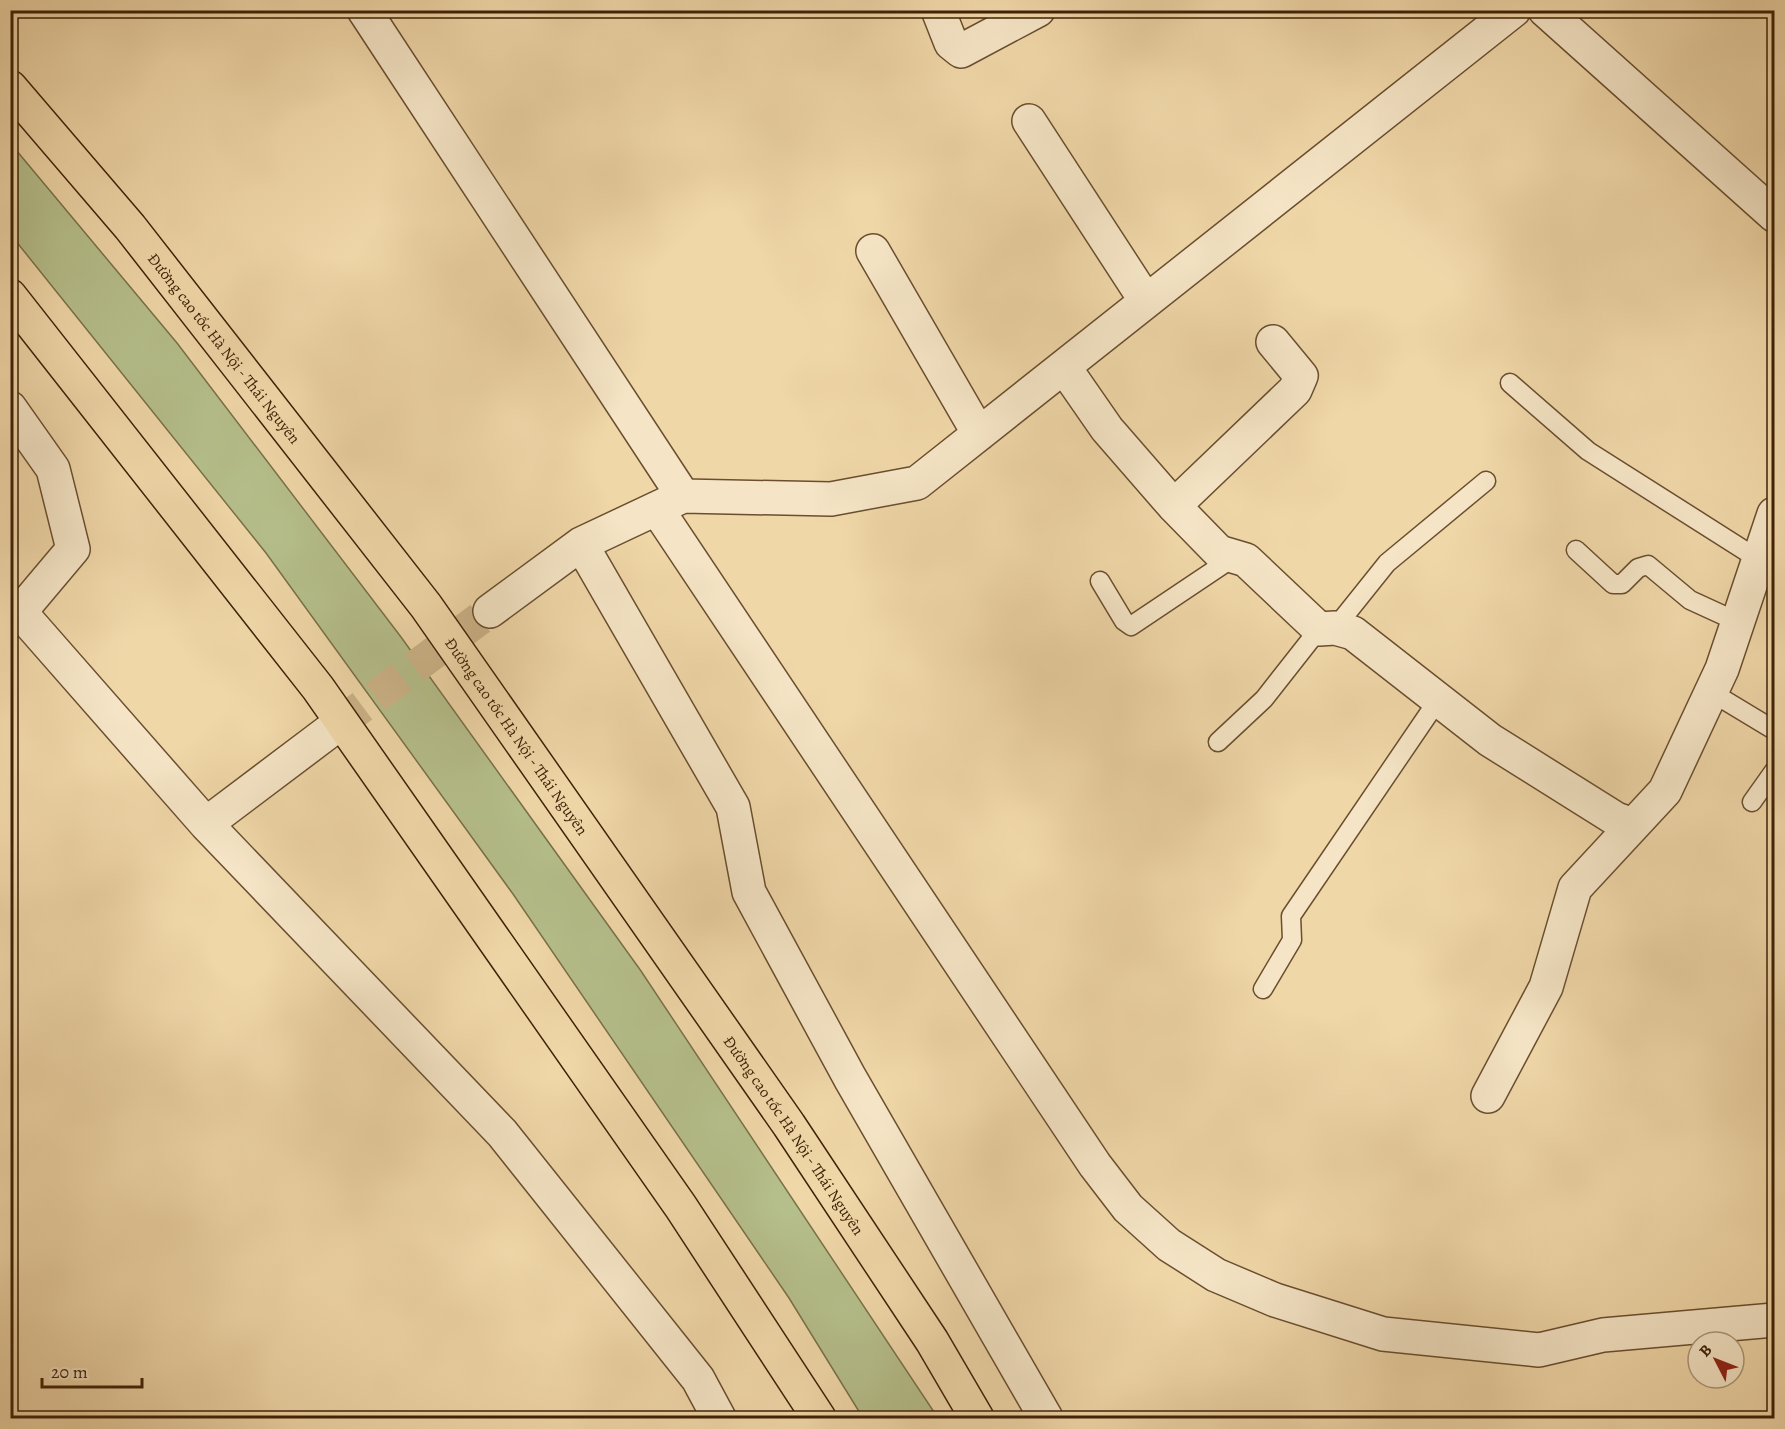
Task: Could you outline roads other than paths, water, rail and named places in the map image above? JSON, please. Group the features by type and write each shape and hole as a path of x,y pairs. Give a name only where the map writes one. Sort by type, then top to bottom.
{"highway":[{"name":"Đường cao tốc Hà Nội - Thái Nguyên","path":"10,87 130,227 426,606 789,1125 932,1341 977,1419"},
{"path":"10,296 318,688 681,1207 819,1419"}],"street":[{"path":"364,10 670,502 1095,1165 1128,1208 1169,1245 1216,1275 1266,1296 1383,1334 1539,1350 1604,1335 1774,1320"},
{"path":"938,10 951,43 961,51 1038,10"},
{"path":"490,611 581,544 670,502 831,499 917,483 1514,10"},
{"path":"1545,10 1774,215"},
{"path":"1029,121 1146,301"},
{"path":"873,251 980,434"},
{"path":"1174,506 1295,390 1300,376 1273,342"},
{"path":"1064,367 1107,429 1174,506 1219,552 1246,560 1327,629 1353,633 1490,740 1616,819 1633,825"},
{"path":"10,408 53,469 73,549 15,613 206,824 502,1133 698,1379 719,1419"},
{"path":"1488,1095 1546,987 1575,888 1665,791 1722,669 1774,514"},
{"path":"581,544 733,807 749,892 850,1077 1046,1419"},
{"path":"206,824 336,726"}],"lane":[{"path":"1510,383 1588,452 1758,559"},
{"path":"1218,742 1264,699 1387,563 1486,481"},
{"path":"1576,550 1613,584 1622,584 1638,568 1648,565 1690,600 1738,622"},
{"path":"1100,581 1124,621 1131,626 1234,556"},
{"path":"1711,692 1774,730"},
{"path":"1263,988 1292,940 1291,916 1438,700"},
{"path":"1752,802 1774,771"}],"tunnel":[{"path":"336,726 490,611"}]}
